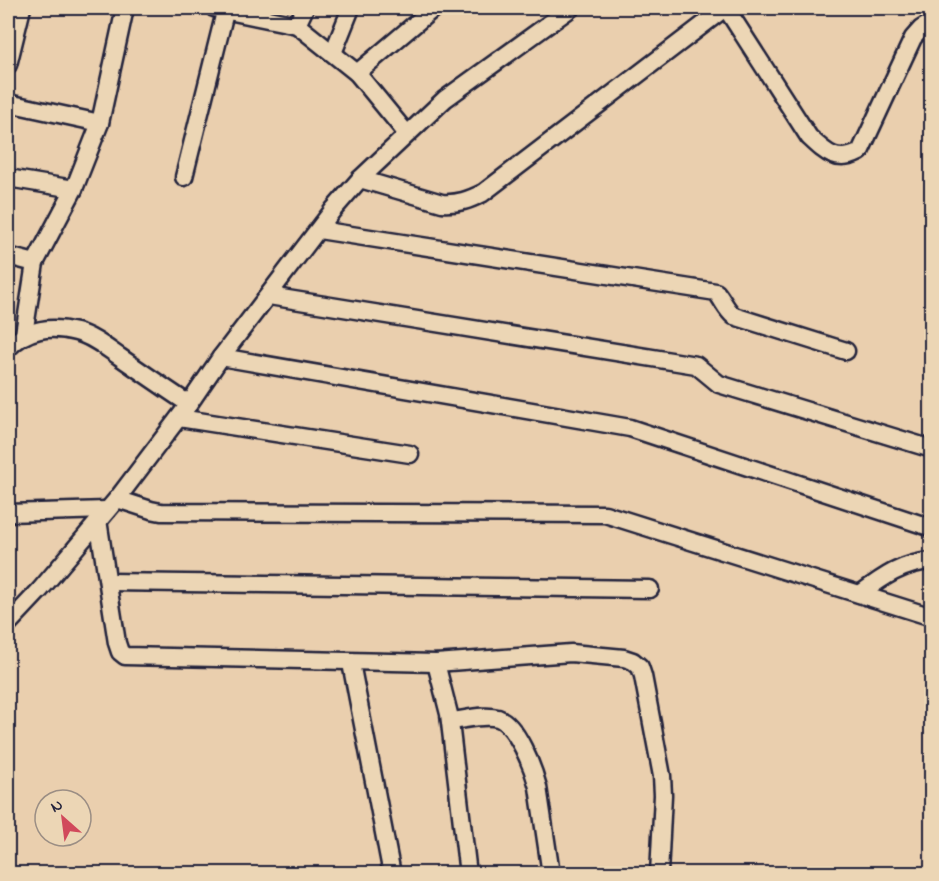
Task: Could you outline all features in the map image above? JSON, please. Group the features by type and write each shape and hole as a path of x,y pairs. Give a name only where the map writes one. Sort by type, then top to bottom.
{"street":[{"path":"8,66 22,8"},
{"path":"24,334 35,263 74,189 100,123 125,8"},
{"path":"184,177 222,8 297,25 357,73 406,134"},
{"path":"297,25 304,8"},
{"path":"333,53 351,8"},
{"path":"357,73 434,8"},
{"path":"8,624 40,590 107,510 184,411 221,357 360,179 446,99 571,8"},
{"path":"360,179 442,203 456,204 470,200 483,193 725,8 808,137 837,157 849,157 860,152 913,38 932,22"},
{"path":"8,103 100,123"},
{"path":"8,178 74,189"},
{"path":"319,230 716,292 734,316 846,351"},
{"path":"8,256 35,263"},
{"path":"269,296 696,365 719,384 932,449"},
{"path":"8,348 24,334 34,331 52,329 76,332 98,342 184,411 410,454"},
{"path":"221,357 624,427 932,528"},
{"path":"107,510 108,582 117,643 120,652 125,656 351,663 436,663 571,652 633,661 640,667 662,776 659,873"},
{"path":"8,513 151,510 161,512 605,514 932,617"},
{"path":"860,594 900,567 932,561"},
{"path":"108,582 650,589"},
{"path":"351,663 392,873"},
{"path":"436,663 450,721 468,873"},
{"path":"450,721 498,718 510,726 517,736 538,787 551,873"}]}
